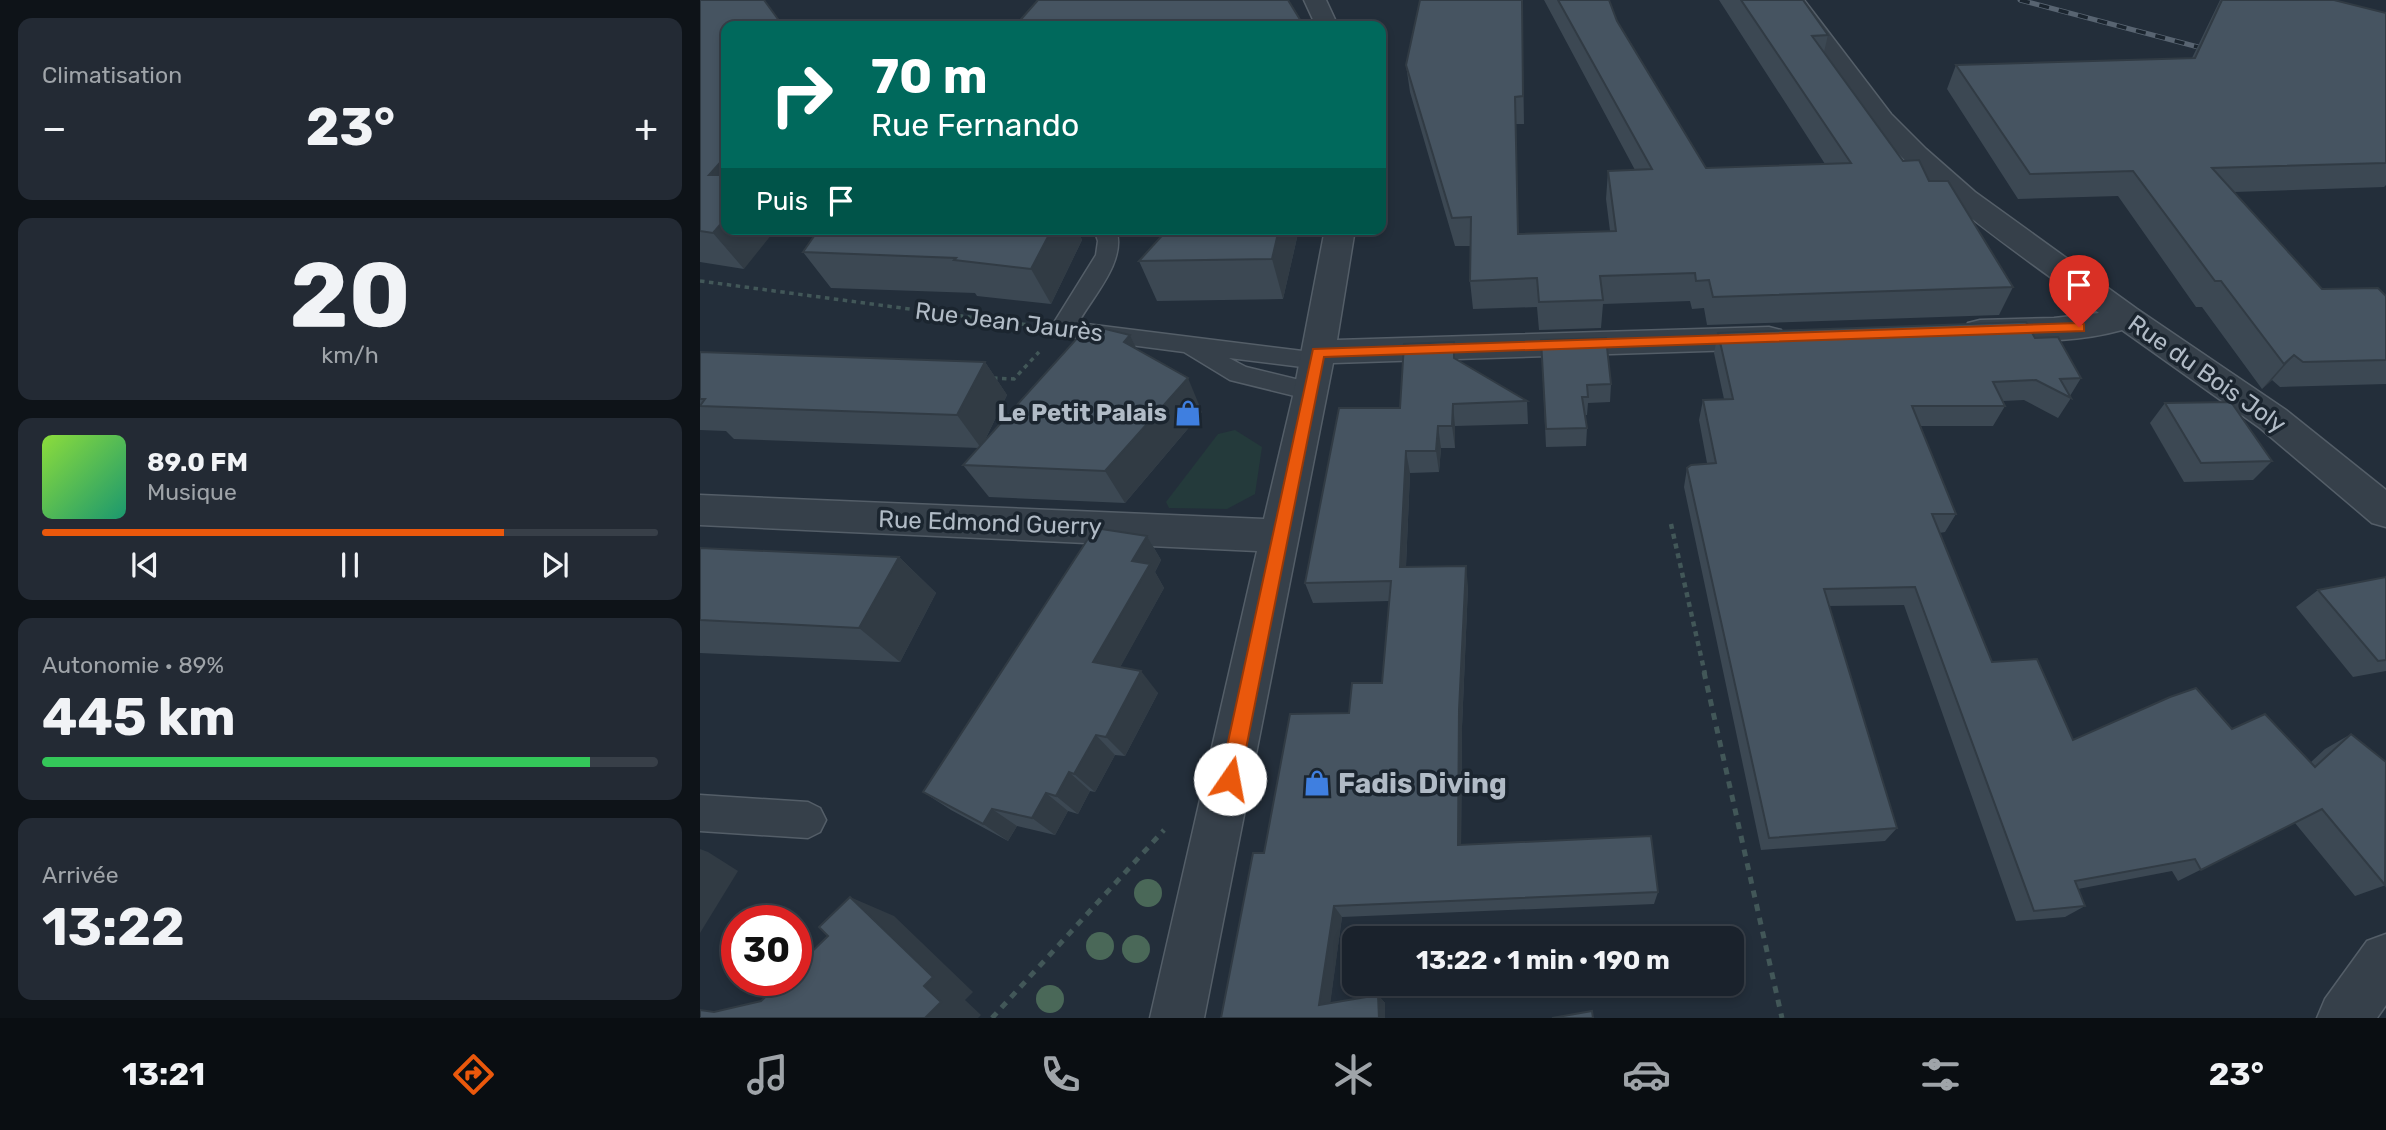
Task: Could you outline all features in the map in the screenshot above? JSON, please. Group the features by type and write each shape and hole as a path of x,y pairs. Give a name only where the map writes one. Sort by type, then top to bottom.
{"street":[{"path":"1315,0 1325,21"},
{"name":"Rue du Bois Joly","path":"1793,0 1882,120 1916,155 1965,198 2126,317 2273,419 2386,512"},
{"path":"1177,1018 1316,368 1339,235"},
{"path":"1955,331 2079,327 2107,324 2126,317"},
{"path":"1316,368 1802,337"},
{"name":"Rue Edmond Guerry","path":"700,510 1280,536"},
{"path":"2344,1018 2386,960"}],"lane":[{"path":"1062,329 1107,255 1107,235"},
{"name":"Rue Jean Jaurès","path":"1062,329 1183,342 1239,374 1316,368"},
{"path":"700,813 808,820"}],"path":[{"name":"Rue Jean Jaurès","path":"700,281 1062,329"},
{"path":"986,378 1014,379 1062,329"},
{"path":"1671,524 1782,1018"},
{"path":"992,1018 1170,824"}],"green space":[{"path":"1235,430 1262,447 1255,494 1227,509 1169,508 1166,502 1218,434"}],"building":[{"path":"700,0 764,0 779,21 721,21 721,162 709,175 721,175 721,224 713,233 700,231"},
{"path":"1038,0 1288,0 1301,21 1019,21"},
{"path":"1420,0 1522,0 1523,96 1515,97 1518,234 1616,231 1608,171 1652,169 1558,0 1609,0 1617,21 1706,168 1851,163 1741,0 1803,0 1828,35 1812,36 1903,161 1919,160 1929,181 1948,181 2013,287 1713,297 1709,280 1696,281 1695,273 1600,276 1603,300 1539,302 1537,278 1470,281 1471,217 1452,218 1406,65"},
{"path":"2222,0 2334,0 2386,13 2386,163 2212,168 2322,289 2378,288 2386,296 2386,360 2303,362 2294,355 2284,364 2221,281 2215,281 2133,171 2030,174 1956,65 2195,58"},
{"path":"815,235 1049,235 1031,269 954,260 956,258 803,252"},
{"path":"1163,235 1278,235 1272,259 1139,261"},
{"path":"2026,322 2035,338 2058,337 2081,378 2060,379 2071,398 2036,380 1993,382 2005,406 1912,406 1956,514 1932,514 1992,662 2037,659 2073,740 2196,688 2232,729 2265,714 2315,767 2351,734 2386,762 2385,885 2322,809 2201,870 2195,859 2075,881 2085,906 2034,911 1915,587 1824,589 1897,828 1769,838 1687,468 1691,465 1716,463 1703,400 1733,399 1718,333"},
{"path":"1089,325 1130,335 1124,342 1188,378 1105,471 963,465"},
{"path":"1606,338 1611,384 1587,385 1588,397 1582,397 1587,428 1546,429 1541,340"},
{"path":"1454,342 1454,358 1527,401 1453,404 1452,426 1438,426 1436,451 1406,451 1400,567 1466,566 1459,710 1458,845 1651,836 1658,892 1334,906 1319,1005 1378,996 1379,1018 1221,1018 1253,853 1264,853 1290,714 1349,713 1352,683 1382,683 1391,581 1305,583 1339,408 1400,408 1404,344"},
{"path":"700,352 985,362 957,415 700,406 705,399 700,399"},
{"path":"2231,402 2272,461 2201,463 2165,403"},
{"path":"1095,528 1147,536 1132,561 1150,564 1093,662 1141,671 1106,737 1096,735 1074,774 1069,772 1056,796 1046,793 1032,818 992,809 983,824 923,792"},
{"path":"700,548 899,557 859,628 700,620"},
{"path":"2386,577 2386,660 2378,661 2318,590"},
{"path":"850,897 933,977 924,986 941,1002 925,1018 700,1018 700,1010 714,1012 761,1001 766,996 812,996 812,952 828,936 819,927"},
{"path":"1592,1011 1593,1018 1552,1018"}],"railway":[{"path":"2020,0 2217,52"}],"place":[{"name":"Le Petit Palais","path":"1188,413"},
{"name":"Fadis Diving","path":"1317,783"}],"route":[{"path":"1230,779 1318,352 2079,327"}]}
